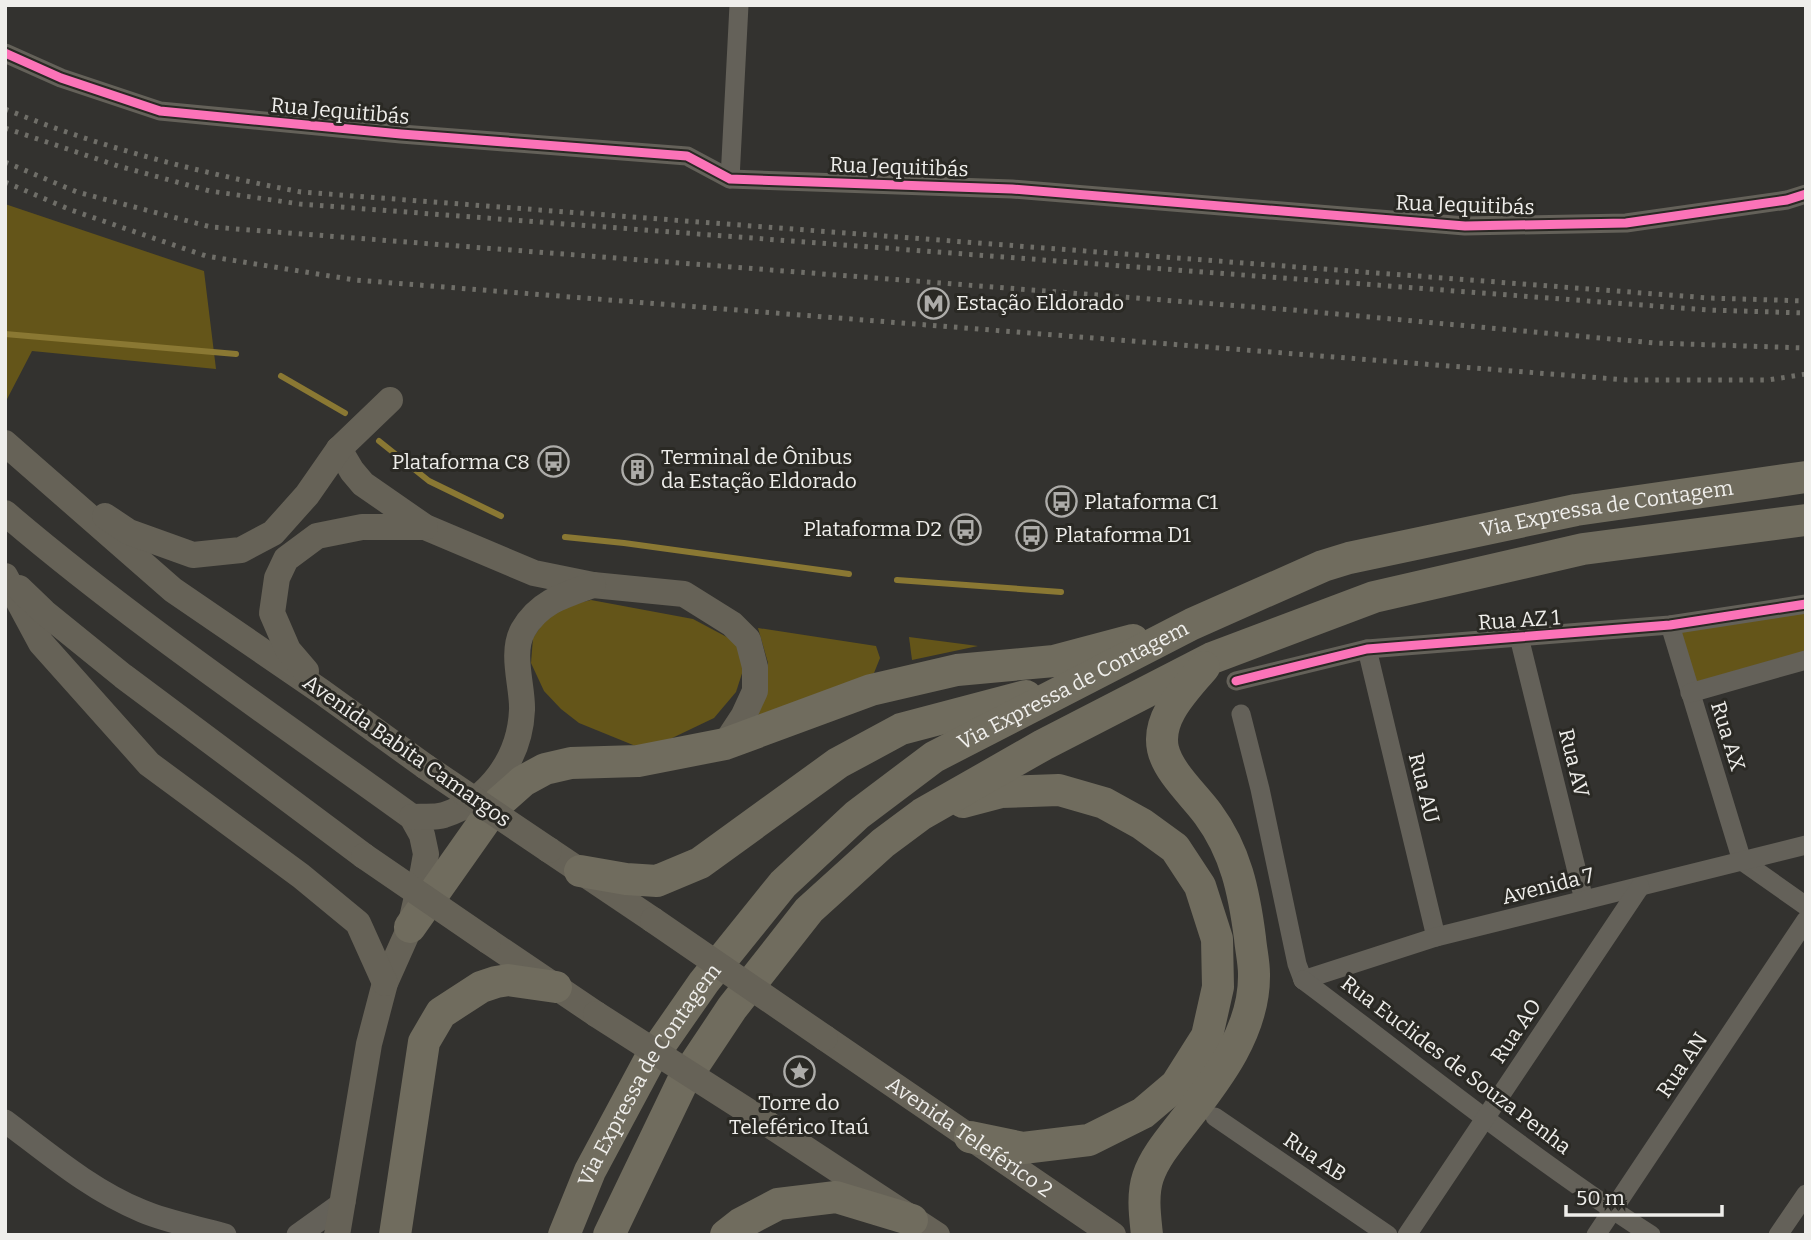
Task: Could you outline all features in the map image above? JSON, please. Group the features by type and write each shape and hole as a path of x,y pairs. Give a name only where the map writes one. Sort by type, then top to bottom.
{"highway":[{"name":"Via Expressa de Contagem","path":"564,1235 590,1171 649,1061 704,982 783,884 857,815 934,757 1192,624 1311,571 1349,558 1576,510 1806,477"},
{"name":"Via Expressa de Contagem","path":"610,1235 682,1083 732,1008 809,910 883,843 922,814 1043,745 1212,658 1374,597 1583,549 1806,520"},
{"path":"410,927 496,806 523,781 545,769 571,763 638,761 725,744 871,690 957,670 1054,661 1192,624"},
{"path":"1147,1235 1144,1200 1148,1176 1164,1146 1234,1053 1247,1018 1254,976 1244,892 1226,842 1209,814 1172,768 1163,749 1164,729 1171,707 1212,658"},
{"path":"580,871 657,881 700,863 838,763 901,729 1084,680"},
{"path":"922,814 1001,792 1059,790 1104,803 1142,824 1175,848 1200,886 1217,939 1218,987 1207,1036 1176,1085 1143,1112 1089,1140 1023,1148 970,1137"},
{"path":"395,1235 424,1042 441,1013 481,987 496,982 508,980 556,987"},
{"path":"726,1235 740,1224 778,1204 835,1197 924,1227"}],"main road":[{"path":"36,472 128,531 192,555 241,550 273,533 307,495 339,449 390,400"},
{"name":"Avenida Babita Camargos","path":"5,443 173,590 426,767 825,1038"},
{"path":"339,449 363,484 425,527 534,573 593,585 684,594 732,624 748,640 755,667 755,691 744,715 725,744"},
{"path":"5,513 44,547 153,630 412,817 422,835 426,854 410,927 385,983 369,1044 337,1235"},
{"path":"322,692 288,650 272,612 277,578 286,559 317,536 362,527 425,527"},
{"path":"5,576 44,612 123,676 365,856 556,987 924,1227"},
{"path":"5,576 40,643 149,764 301,876 358,923 385,983"},
{"path":"412,817 441,816 468,805 493,785 510,760 521,718 517,672 521,633 538,609 569,593 593,585"},
{"name":"Avenida Teleférico 2","path":"825,1038 1113,1235"}],"street":[{"path":"730,179 739,5"},
{"name":"Rua Jequitibás","path":"5,53 61,78 160,111 401,134 687,156 730,179 1012,189 1465,226 1626,223 1787,200 1806,194"},
{"name":"Rua AZ 1","path":"1236,681 1367,649 1670,625 1806,604"},
{"name":"Rua AX","path":"1670,625 1742,861"},
{"name":"Rua AV","path":"1519,638 1584,900"},
{"name":"Rua AU","path":"1367,649 1436,937"},
{"path":"1690,692 1806,660"},
{"path":"1241,714 1260,789 1297,964 1303,980"},
{"name":"Avenida 7","path":"1303,980 1436,937 1806,845"},
{"path":"1742,861 1806,906"},
{"name":"Rua AO","path":"1406,1235 1640,887"},
{"name":"Rua AN","path":"1596,1235 1806,920"},
{"name":"Rua Euclides de Souza Penha","path":"1303,980 1486,1117 1651,1235"},
{"name":"Rua AB","path":"1215,1117 1388,1235"},
{"path":"5,1121 79,1176 111,1196 142,1211 225,1235"},
{"path":"1778,1235 1806,1194"},
{"path":"298,1235 344,1202"}],"shaded area":[{"path":"5,204 204,271 216,369 32,351 5,403"},
{"path":"591,600 693,619 738,643 745,664 736,692 714,718 668,740 638,747 579,723 544,691 531,663 533,638 547,617 570,605"},
{"path":"1806,607 1806,659 1691,691 1672,626"},
{"path":"758,628 876,646 880,658 874,673 756,721 762,703 768,663"},
{"path":"909,637 978,646 912,660"}],"waterway":[{"path":"5,334 236,354"},
{"path":"281,376 345,413"},
{"path":"379,441 429,481 501,516"},
{"path":"565,537 849,574"},
{"path":"897,580 1061,592"}],"railway":[{"path":"5,109 78,136 152,158 301,192 1709,298 1806,301"},
{"path":"5,128 118,166 210,191 300,204 1708,310 1806,313"},
{"path":"5,162 77,192 211,227 1293,310 1655,343 1806,348"},
{"path":"5,182 71,210 206,256 355,280 1627,380 1768,380 1806,374"}],"cycle path":[{"path":"5,53 61,78 160,111 401,134 687,156 730,179 1012,189 1465,226 1626,223 1787,200 1806,194"},
{"path":"1236,681 1367,649 1670,625 1806,604"}],"place":[{"name":"Estação Eldorado","path":"933,303"},
{"name":"Plataforma C8","path":"553,462"},
{"name":"Terminal de Ônibus da Estação Eldorado","path":"638,469"},
{"name":"Plataforma C1","path":"1061,502"},
{"name":"Plataforma D2","path":"965,529"},
{"name":"Plataforma D1","path":"1032,535"},
{"name":"Torre do Teleférico Itaú","path":"799,1071"}]}
